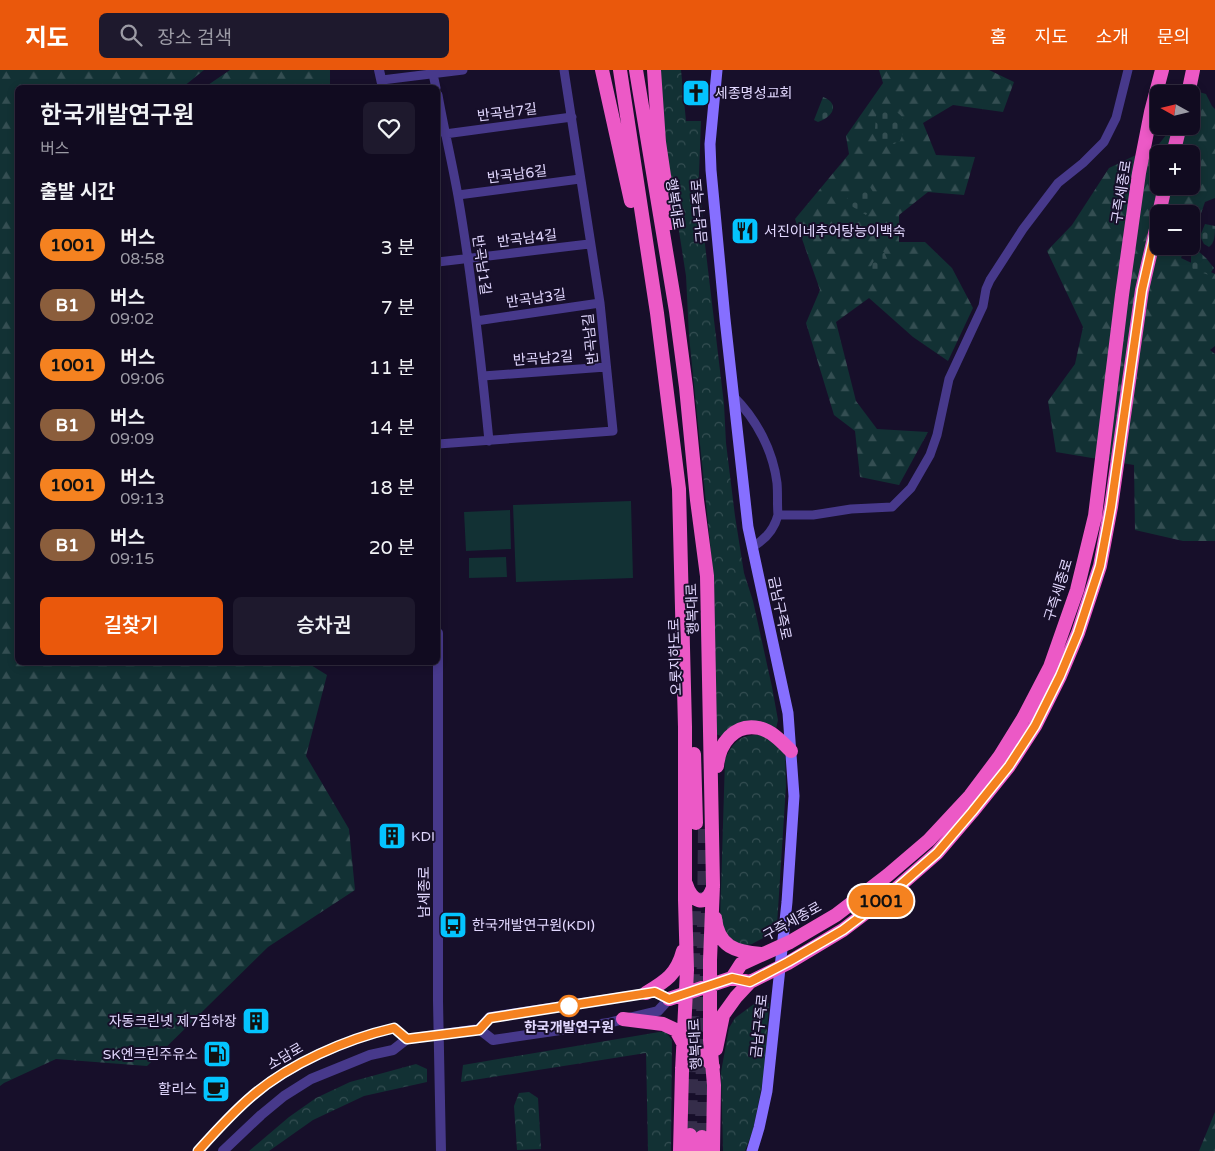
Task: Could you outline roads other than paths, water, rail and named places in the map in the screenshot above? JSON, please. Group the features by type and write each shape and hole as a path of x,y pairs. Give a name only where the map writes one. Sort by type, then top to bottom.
{"highway":[{"path":"602,70 632,202 639,246 657,313"},
{"name":"행복대로","path":"620,70 657,313 679,489 685,727 687,970 680,1151"},
{"name":"행복대로","path":"636,70 676,311 707,576 713,885 710,986 710,1040 713,1067 713,1151"},
{"path":"654,70 659,142 676,261 676,311"},
{"name":"구즉세종로","path":"710,986 732,978 741,964 790,942 836,915 888,875 929,840 970,796 1000,756 1024,717 1050,667 1077,590 1095,516 1139,173 1151,112 1162,70"},
{"path":"1190,85 1193,70"},
{"path":"713,1067 723,1015 750,982 843,930 889,895 937,853 1009,766 1035,726 1060,676 1078,633 1100,566 1111,507 1142,290 1150,255"},
{"name":"오롯지하도로","path":"679,489 690,606 701,823 704,719 697,500"},
{"path":"712,806 718,753 731,735 747,728 760,728 777,737 792,751"},
{"path":"686,883 691,896 701,900 706,899 710,895 713,885"},
{"path":"713,885 716,927 722,940 735,950 766,953"},
{"path":"646,993 667,980 680,964 686,940"},
{"path":"732,978 750,982"},
{"path":"669,999 710,986"},
{"path":"623,1020 663,1024 676,1030 684,1045"},
{"path":"682,1070 687,1057 695,1053 707,1059 713,1067"},
{"path":"690,1151 698,1141"}],"main road":[{"name":"금남구즉로","path":"717,70 710,144 717,248 746,508 752,547 788,713 794,796 786,910 767,1091 752,1151"}],"street":[{"path":"381,79 463,70"},
{"name":"반곡남길","path":"440,444 613,431 600,303 564,70"},
{"path":"778,515 813,515 851,509 892,507 911,488 930,455 937,435 949,379 983,306 986,289 990,280 1023,230 1058,183 1083,163 1104,142 1116,118 1128,70"},
{"path":"434,74 436,85"},
{"name":"반곡남1길","path":"440,106 458,195 483,376 489,441"},
{"name":"반곡남7길","path":"445,134 572,117"},
{"name":"반곡남6길","path":"458,195 580,179"},
{"name":"반곡남4길","path":"440,262 590,244"},
{"name":"반곡남3길","path":"476,321 600,303"},
{"name":"반곡남2길","path":"483,376 606,367"},
{"path":"734,397 746,410 765,443 777,484 778,515 776,522 764,541 752,547"},
{"name":"남세종로","path":"438,665 441,1151"},
{"path":"223,1151 261,1114 284,1096 340,1066 370,1055 393,1050 407,1039 479,1030 490,1018 646,993 655,992 669,999 658,1011 600,1025 492,1040 479,1030"},
{"name":"소담로","path":"198,1151 253,1095 278,1077 307,1061 366,1035 394,1028 407,1039"}],"tunnel":[{"path":"702,1137 705,823"},
{"path":"690,1135 694,911"}],"place":[{"name":"세종명성교회","path":"696,93"},
{"name":"서진이네추어탕능이백숙","path":"745,231"},
{"name":"KDI","path":"392,836"},
{"name":"한국개발연구원(KDI)","path":"453,925"},
{"name":"한국개발연구원","path":"569,1006"},
{"name":"자동크린넷 제7집하장","path":"256,1021"},
{"name":"SK엔크린주유소","path":"217,1054"},
{"name":"할리스","path":"216,1089"}]}
